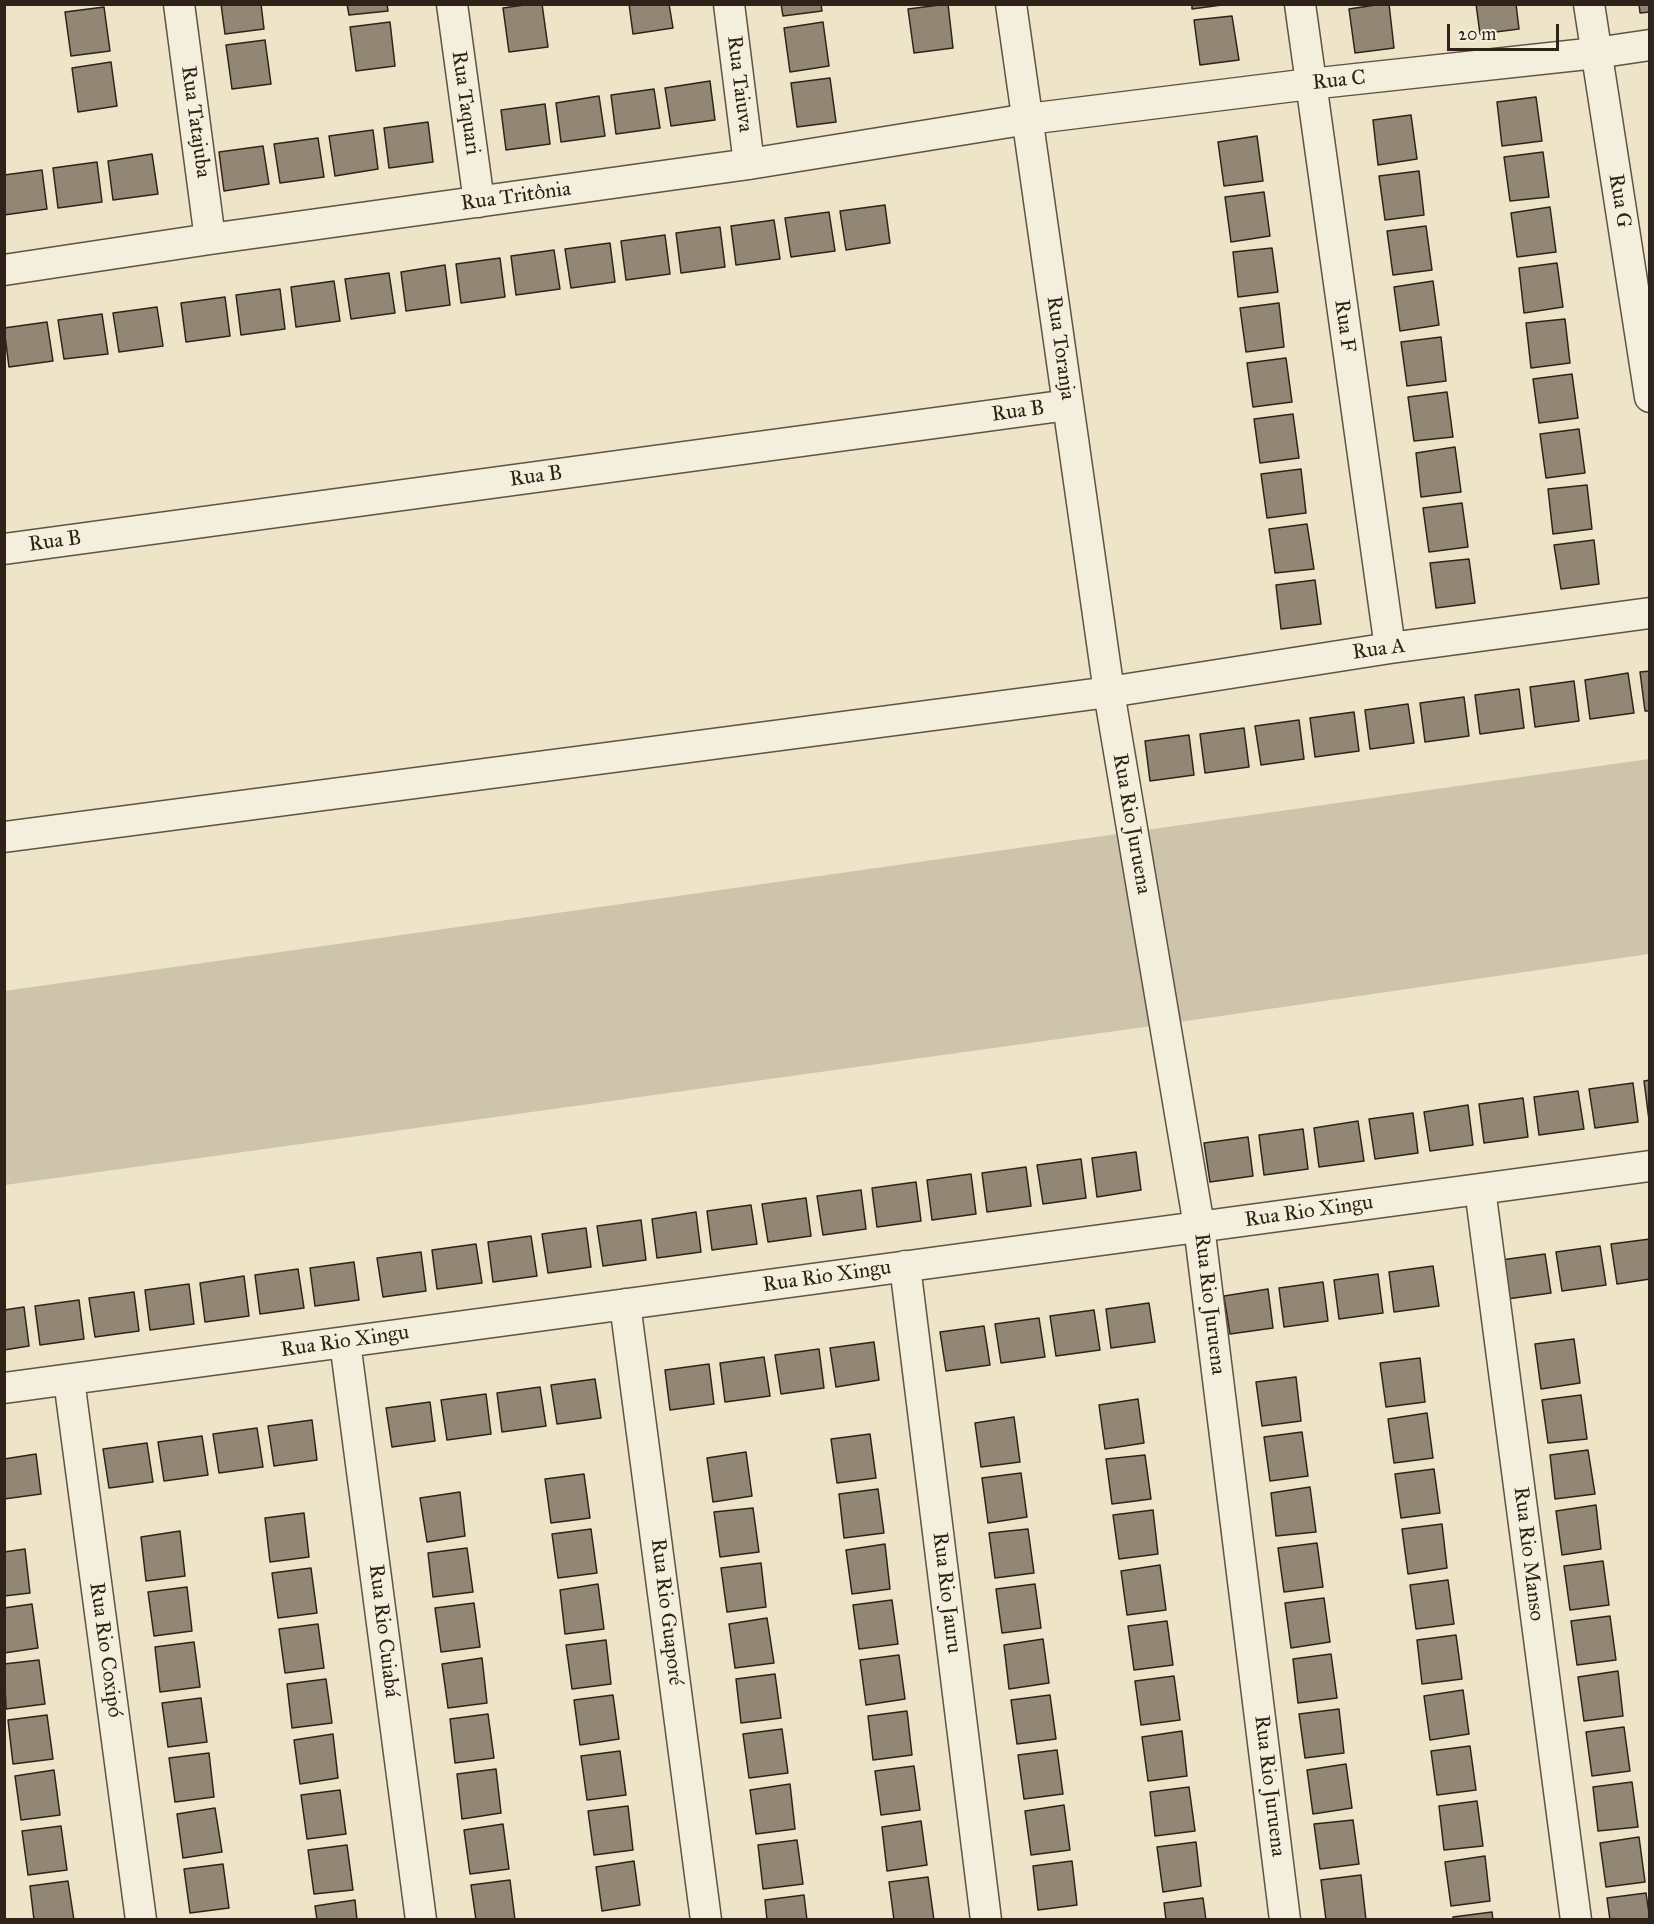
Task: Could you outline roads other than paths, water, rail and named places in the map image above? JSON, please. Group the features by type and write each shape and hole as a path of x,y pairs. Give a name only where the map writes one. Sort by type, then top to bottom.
{"street":[{"name":"Rua Tatajuba","path":"179,4 210,239"},
{"name":"Rua Taquari","path":"452,4 479,202"},
{"name":"Rua Taiuva","path":"729,4 749,164"},
{"name":"Rua Toranja","path":"1011,4 1109,692"},
{"name":"Rua F","path":"1300,4 1390,648"},
{"name":"Rua G","path":"1589,4 1650,398"},
{"name":"Rua C","path":"1028,119 1650,45"},
{"name":"Rua Tritônia","path":"4,270 749,164 1028,119"},
{"name":"Rua B","path":"4,549 1068,405"},
{"name":"Rua A","path":"4,837 1109,692 1390,648 1650,613"},
{"name":"Rua Rio Juruena","path":"1109,692 1199,1226 1285,1920"},
{"name":"Rua Rio Xingu","path":"4,1388 1650,1166"},
{"name":"Rua Rio Manso","path":"1480,1189 1576,1920"},
{"name":"Rua Rio Jauru","path":"905,1266 986,1920"},
{"name":"Rua Rio Guaporé","path":"626,1304 706,1920"},
{"name":"Rua Rio Cuiabá","path":"345,1342 421,1920"},
{"name":"Rua Rio Coxipó","path":"69,1380 141,1920"}]}
